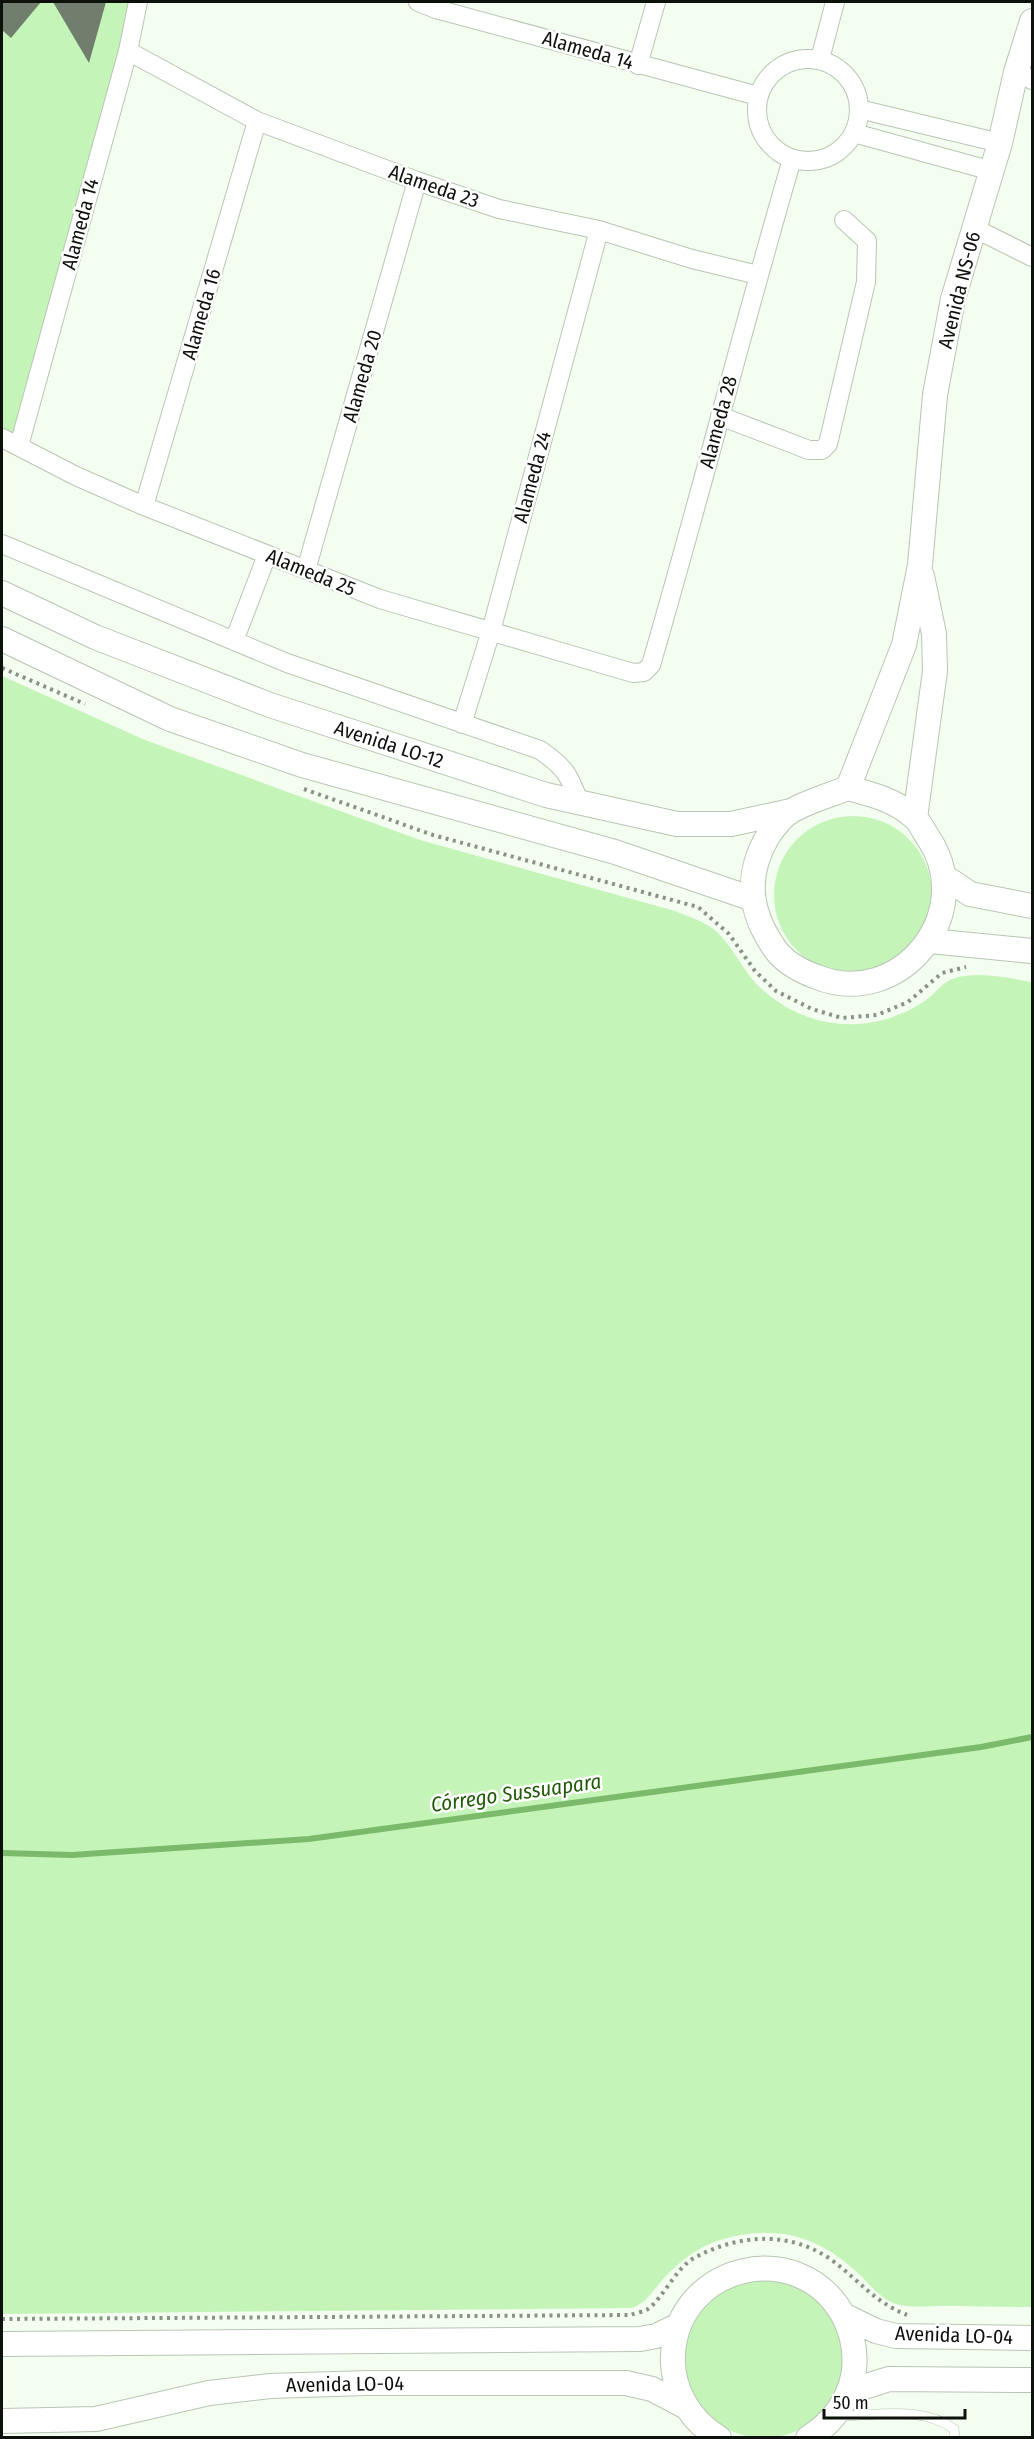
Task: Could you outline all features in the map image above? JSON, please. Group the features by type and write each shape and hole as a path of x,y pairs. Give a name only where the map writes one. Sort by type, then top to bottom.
{"street":[{"name":"Alameda 14","path":"18,446 128,51 138,2"},
{"name":"Alameda 14","path":"418,2 436,9 477,10 638,65 758,96"},
{"path":"638,65 656,2"},
{"path":"820,59 835,2"},
{"name":"Avenida NS-06","path":"848,788 904,645 920,565 935,395 953,299 1000,143 1024,76 1032,21"},
{"name":"Alameda 23","path":"128,51 257,121 417,181 499,209 599,230 692,259 758,275"},
{"path":"820,59 838,69 849,80 856,94 859,109 854,133 844,147 829,156 813,161 792,159 780,153 768,142 760,128 756,112 758,96 765,81 777,69 792,62 820,59"},
{"path":"859,109 1000,143"},
{"name":"Alameda 16","path":"144,506 257,121"},
{"path":"854,133 992,171"},
{"name":"Alameda 28","path":"633,673 644,672 651,665 792,159"},
{"name":"Alameda 20","path":"306,570 417,181"},
{"path":"720,416 809,450 822,450 828,444 866,282 867,241 844,220"},
{"path":"974,228 1032,257"},
{"name":"Alameda 24","path":"462,724 491,631 599,230"},
{"name":"Alameda 25","path":"2,438 76,476 144,506 380,599 633,673"},
{"path":"2,544 287,663 540,750 560,764 573,784 580,804"},
{"path":"234,641 267,555"},
{"name":"Avenida NS-06","path":"915,818 935,671 934,634 920,565"},
{"name":"Avenida LO-12","path":"2,593 95,637 270,705 580,804 677,824 731,824 791,811"},
{"name":"Avenida LO-12","path":"2,639 170,719 291,761 615,852 753,899"},
{"path":"848,788 895,803 915,818 940,855 945,877 943,910 930,940 910,962 885,977 856,984 827,981 799,970 777,952 761,927 753,899 753,874 760,850 773,828 791,811 848,788"},
{"path":"945,877 970,894 1032,906"},
{"path":"930,940 1032,951"},
{"path":"719,2438 701,2425 686,2407 676,2385 673,2348 679,2325 688,2308 707,2288 732,2274 755,2269 783,2271 812,2282 829,2296 843,2315 850,2330 854,2369 848,2391 835,2416 808,2438"},
{"name":"Avenida LO-04","path":"843,2315 876,2331 896,2336 1032,2338"},
{"path":"2,2344 640,2339 653,2337 679,2325"},
{"path":"848,2391 889,2379 1032,2380"},
{"name":"Avenida LO-04","path":"2,2421 96,2419 218,2391 330,2384 626,2383 648,2387 686,2407"}],"lane":[{"path":"835,2416 900,2414 928,2416 942,2420 954,2428 955,2438"}],"path":[{"path":"2,668 86,704"},
{"path":"301,788 433,835 698,907 729,934 755,971 776,991 812,1009 842,1018 877,1015 908,1002 942,973 972,965"},
{"path":"2,2319 630,2315 647,2310 692,2259 730,2243 770,2237 800,2242 832,2260 878,2301 906,2315 918,2315"}],"green space":[{"path":"2,2 138,2 19,446 2,437"},
{"path":"2,676 145,740 420,840 675,911 698,920 715,930 761,988 784,1005 808,1017 839,1024 884,1020 913,1008 947,982 965,976 994,976 1032,982 1032,2307 896,2304 881,2296 830,2251 796,2237 778,2233 760,2233 720,2240 697,2250 670,2272 646,2299 632,2308 2,2314"},
{"path":"853,816 868,817 883,822 897,829 909,839 919,851 926,865 931,880 931,910 926,925 919,939 909,951 897,961 883,968 868,973 853,974 838,973 823,968 809,961 797,951 787,939 780,925 775,910 774,895 775,880 780,865 787,851 797,839 809,829 823,822 838,817"},
{"path":"764,2280 794,2286 820,2303 837,2329 843,2359 837,2389 820,2415 794,2432 764,2438 734,2432 708,2415 691,2389 685,2359 691,2329 708,2303 734,2286"}],"building":[{"path":"2,2 41,2 11,38 2,30"},
{"path":"53,2 106,2 89,63"}],"waterway":[{"name":"Córrego Sussuapara","path":"2,1853 72,1855 309,1839 981,1747 1032,1737"}]}
